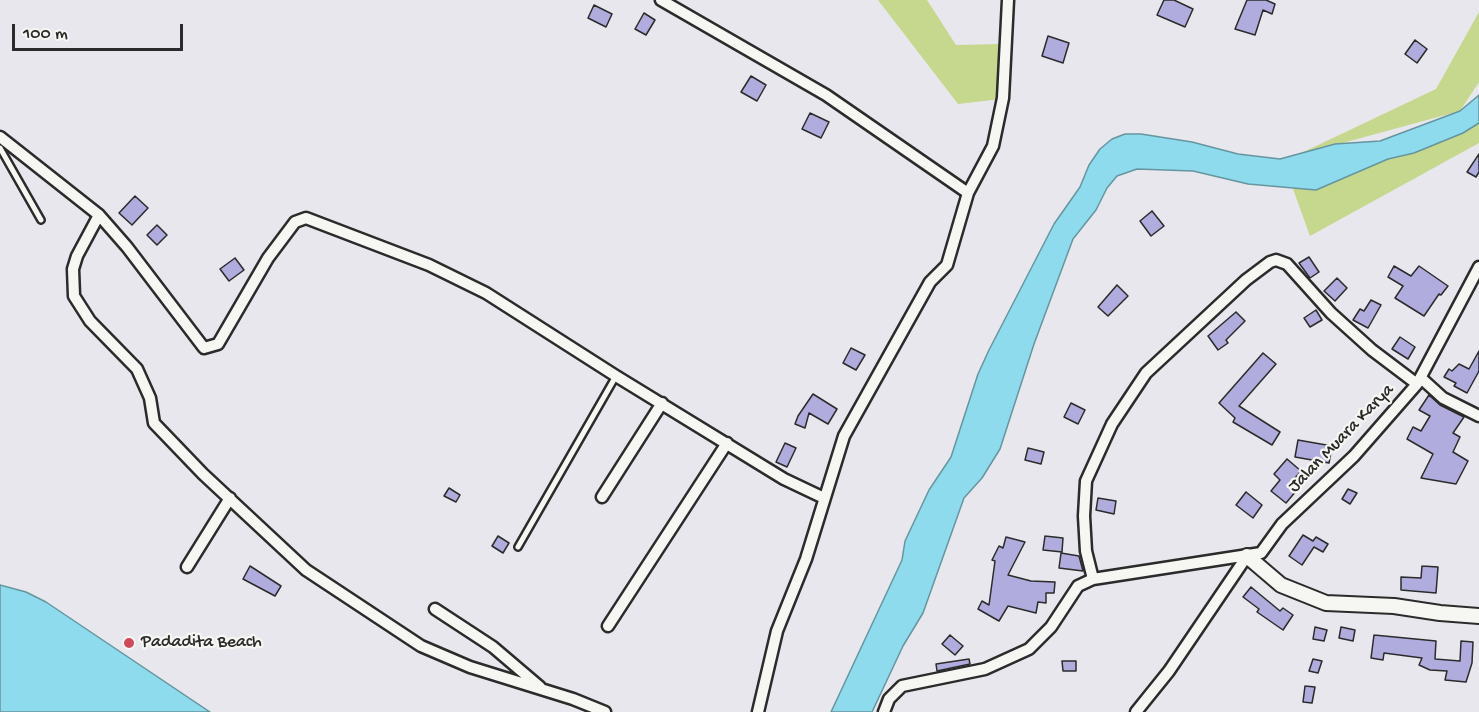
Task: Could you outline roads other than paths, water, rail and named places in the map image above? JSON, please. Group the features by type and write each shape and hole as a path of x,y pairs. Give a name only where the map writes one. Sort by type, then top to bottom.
{"street":[{"path":"662,0 826,95 968,192"},
{"path":"758,712 777,631 806,559 844,436 930,282 947,265 968,192 993,146 1003,98 1008,0"},
{"path":"0,136 99,215 127,247 204,348 218,344 268,258 295,222 306,218 429,265 479,289 784,479 824,498"},
{"path":"99,215 77,256 73,269 74,296 90,321 137,369 150,398 154,423 202,474 306,570 421,646 470,667 543,689 605,712"},
{"path":"1093,579 1086,551 1084,516 1086,481 1112,424 1146,373 1246,280 1270,262 1276,260 1287,264 1331,313 1372,350 1449,402 1479,416"},
{"name":"Jalan Muara Karya","path":"1247,556 1261,553 1282,524 1354,456 1419,381 1479,267"},
{"path":"602,497 662,404"},
{"path":"608,626 727,443"},
{"path":"187,567 230,498"},
{"path":"1136,712 1169,671 1247,556"},
{"path":"884,712 889,699 902,686 985,669 1029,649 1051,627 1078,586 1093,579 1247,556 1281,585 1326,603 1394,606 1440,614 1479,616"},
{"path":"435,609 494,647 543,689"}],"lane":[{"path":"0,148 40,220"},
{"path":"518,547 616,376"}],"water":[{"path":"1479,95 1479,123 1463,133 1414,153 1388,159 1316,190 1248,184 1193,171 1137,169 1117,176 1107,188 1096,210 1073,239 1034,344 1000,449 982,478 964,498 923,613 903,646 872,712 831,712 902,560 905,541 929,490 951,457 978,374 989,350 1054,224 1080,187 1089,165 1100,149 1112,139 1125,134 1141,134 1192,142 1238,154 1280,159 1335,144 1380,141 1460,111"},
{"path":"0,585 26,592 46,602 210,712 0,712"}],"place":[{"name":"Padadita Beach","path":"129,643"}]}
